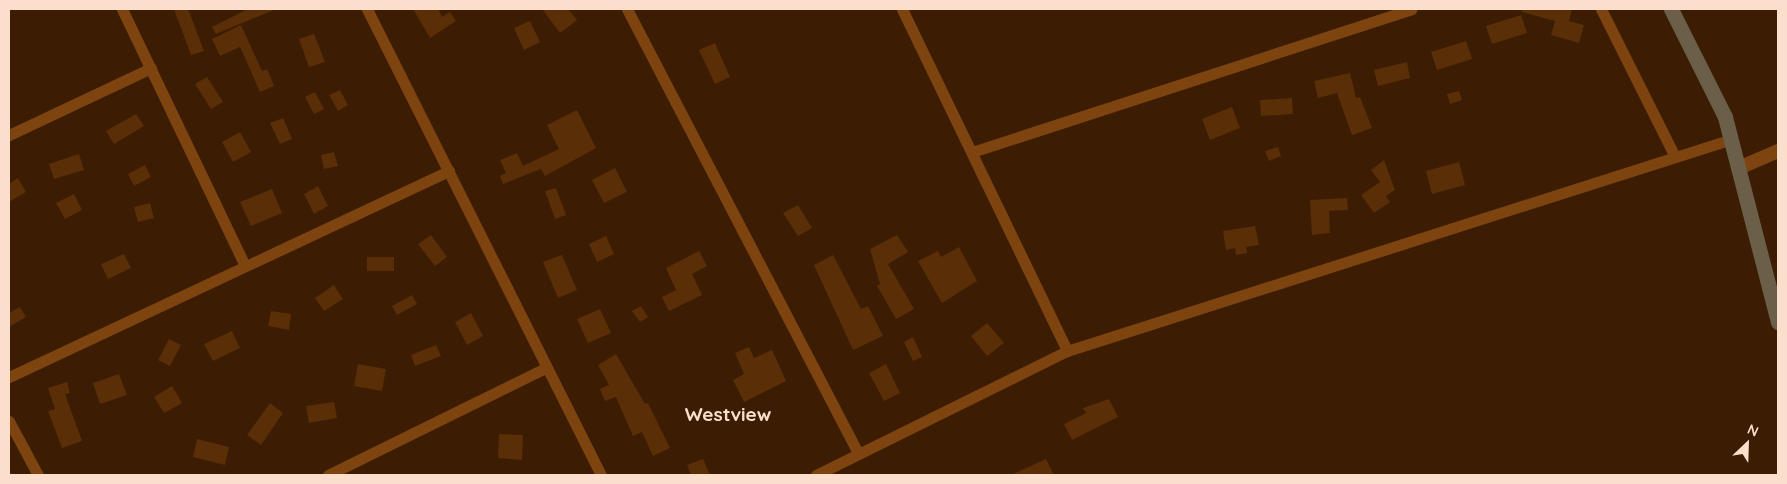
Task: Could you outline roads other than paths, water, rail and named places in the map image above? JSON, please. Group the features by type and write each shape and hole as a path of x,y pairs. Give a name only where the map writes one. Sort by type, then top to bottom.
{"main road":[{"path":"1671,9 1732,139 1741,167 1778,322"}],"street":[{"path":"122,9 245,266"},
{"path":"367,9 449,171 545,368 601,475"},
{"path":"627,9 858,453"},
{"path":"902,9 1067,351"},
{"path":"972,152 1411,9"},
{"path":"1601,9 1674,157"},
{"path":"9,135 151,68"},
{"path":"816,475 1067,351 1732,139"},
{"path":"1741,167 1778,151"},
{"path":"9,378 449,171"},
{"path":"328,475 545,368"},
{"path":"9,421 38,475"}],"district":[{"name":"Westview","path":"728,415"}]}
